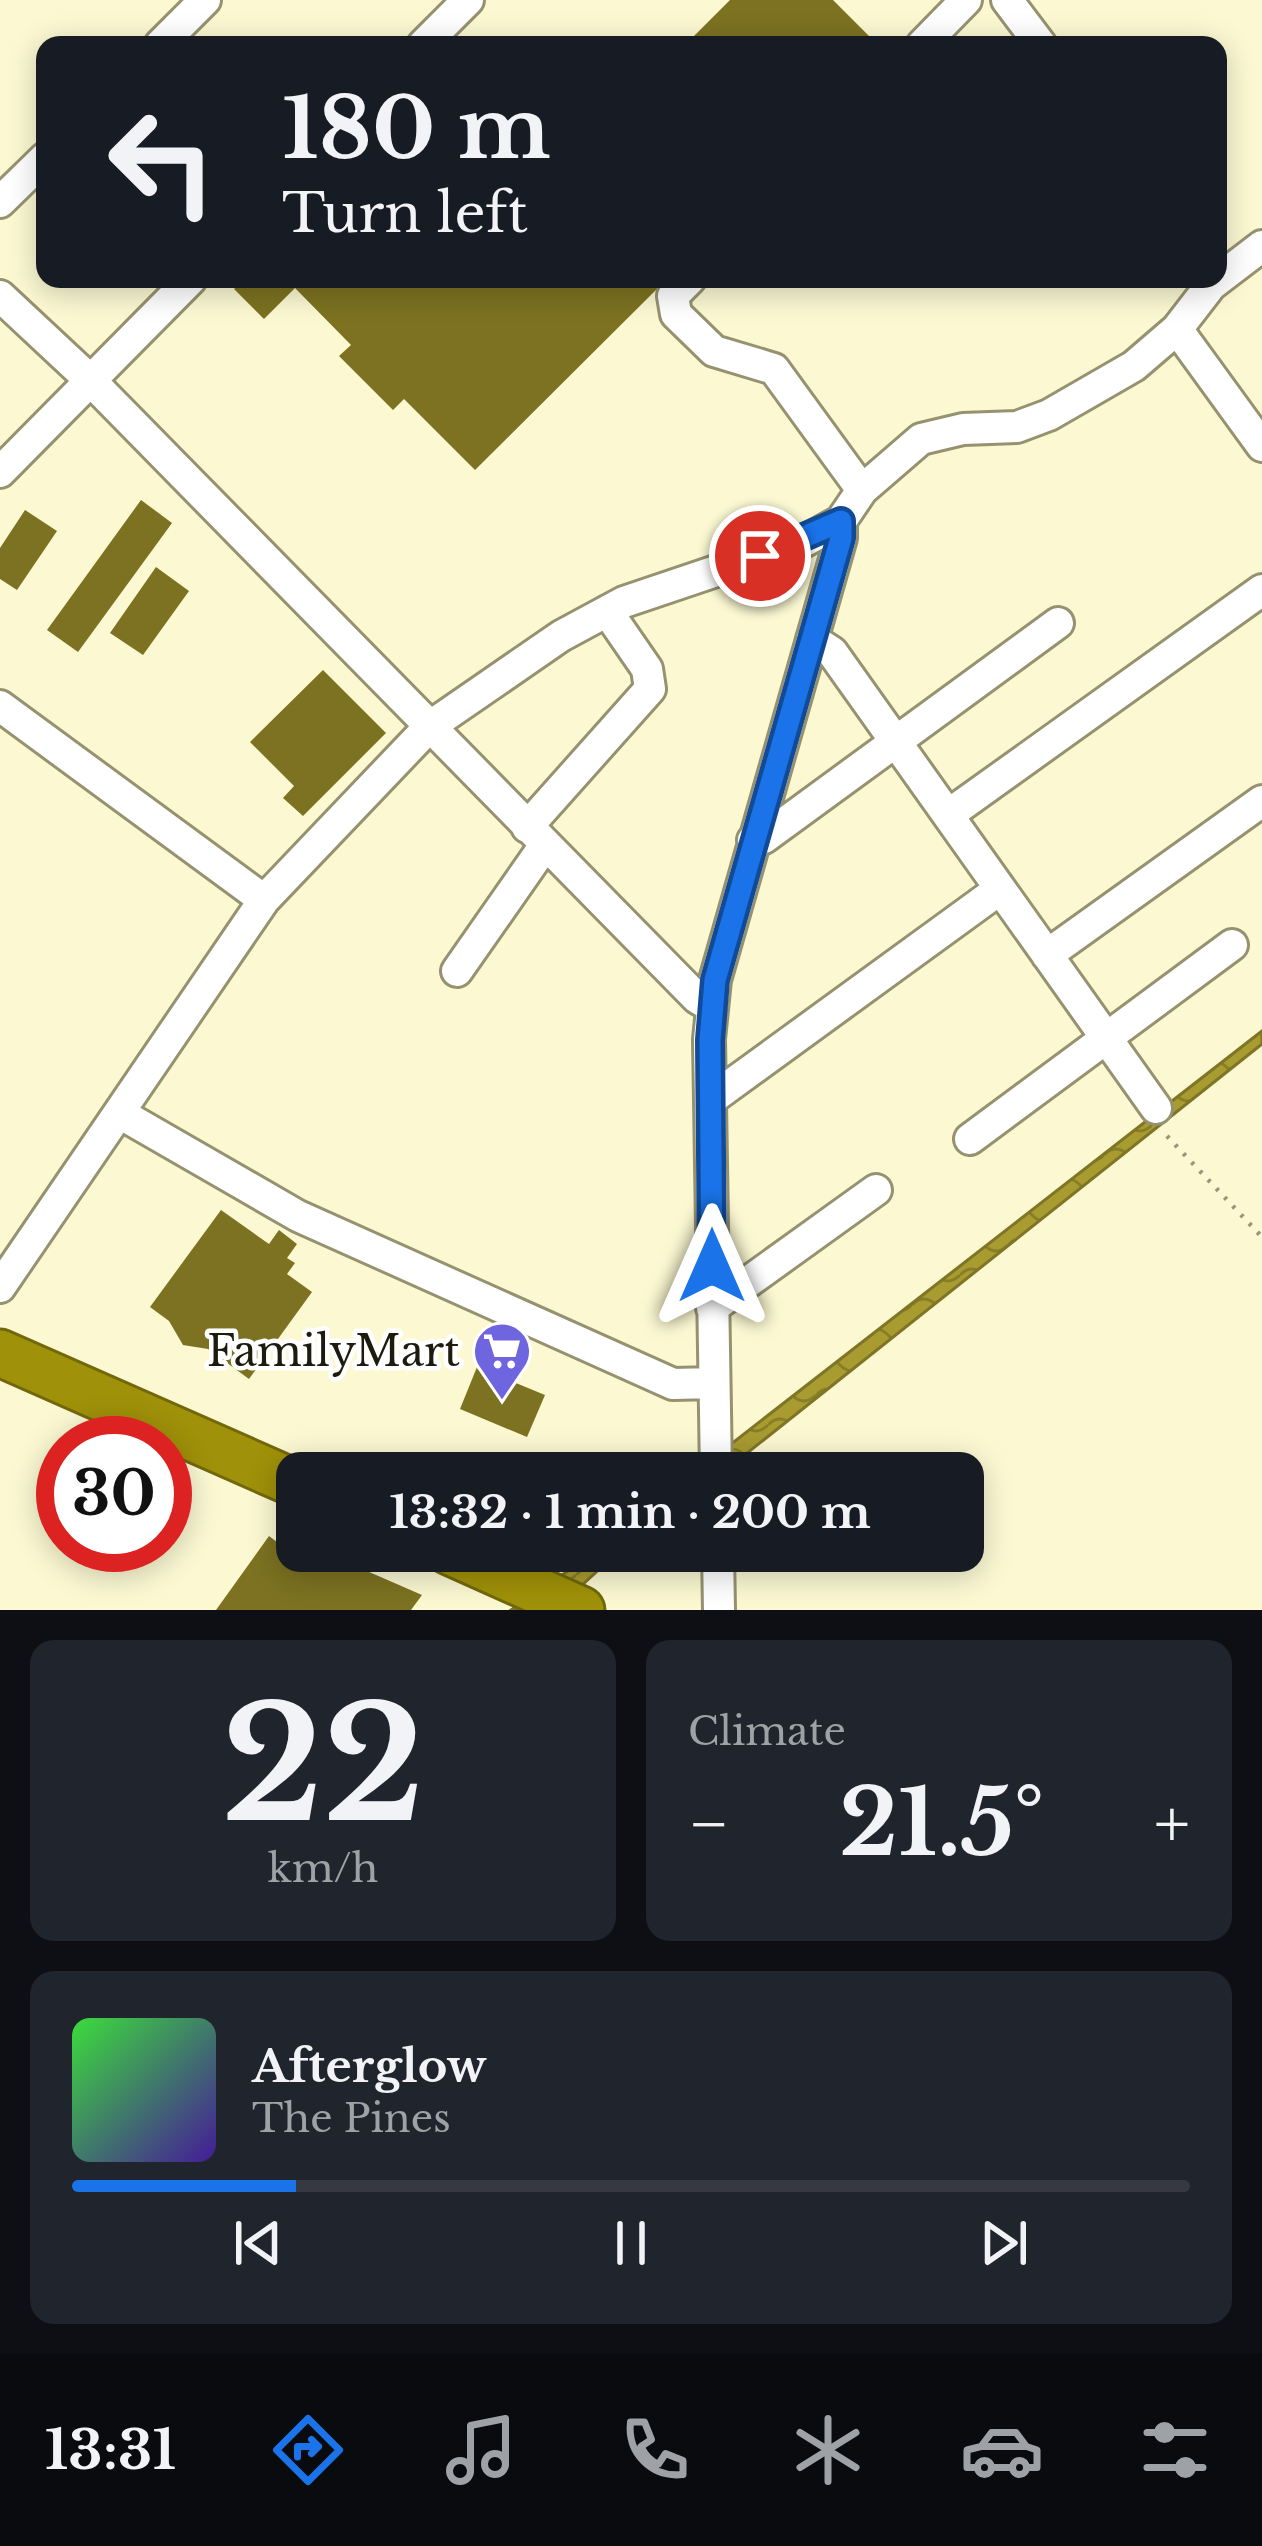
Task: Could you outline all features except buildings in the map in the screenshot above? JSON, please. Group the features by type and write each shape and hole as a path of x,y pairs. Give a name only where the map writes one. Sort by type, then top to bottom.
{"highway":[{"path":"0,1354 276,1475"},
{"path":"496,1572 559,1600"}],"street":[{"path":"169,36 205,0"},
{"path":"432,36 467,0"},
{"path":"931,36 966,0"},
{"path":"1007,0 1034,36"},
{"path":"0,202 36,167"},
{"path":"1227,270 1262,246"},
{"path":"0,472 181,288"},
{"path":"681,288 673,296 676,314 714,351 774,369 862,490"},
{"path":"715,1452 712,1007 841,521 862,490 921,439 963,429 1017,427 1049,415 1134,367 1177,329 1205,288"},
{"path":"0,296 90,380 536,836 712,1007"},
{"path":"1177,329 1262,446"},
{"path":"0,1286 122,1114 264,900 429,727 561,635 607,611 806,541 841,521"},
{"path":"948,815 1262,590"},
{"path":"457,971 536,836 650,689 647,669 607,611"},
{"path":"753,840 764,838 1058,623"},
{"path":"812,639 832,652 1159,1119"},
{"path":"0,706 264,900"},
{"path":"1047,955 1262,801"},
{"path":"710,1100 1000,889"},
{"path":"970,1139 1232,945"},
{"path":"122,1114 298,1216 673,1384 714,1383"},
{"path":"712,1308 876,1190"},
{"path":"718,1572 719,1610"}],"path":[{"path":"1159,1119 1262,1237"}],"water":[{"path":"1262,1031 1262,1044 748,1452 725,1452"},
{"path":"566,1572 596,1572 555,1610 511,1610"}],"place":[{"name":"FamilyMart","path":"502,1402"}],"route":[{"path":"712,1266 710,1022 715,980 841,538 841,521 806,541 760,556"}]}
